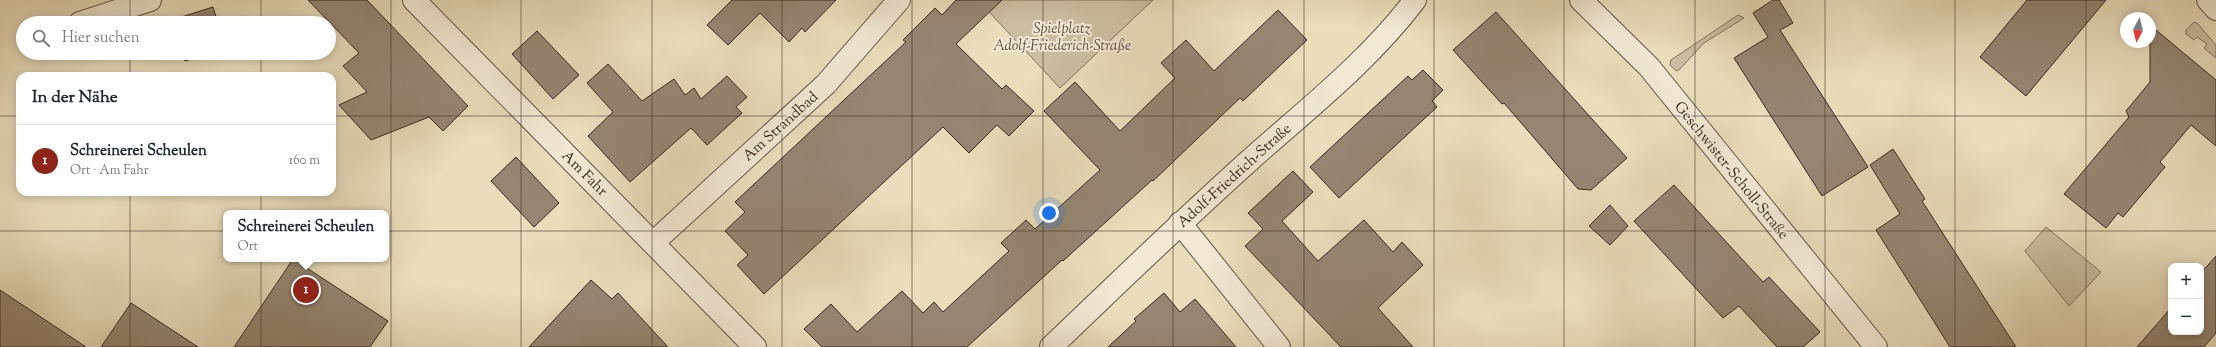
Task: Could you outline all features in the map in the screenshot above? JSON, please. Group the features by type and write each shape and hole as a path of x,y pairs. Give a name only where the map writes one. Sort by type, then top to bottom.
{"street":[{"path":"101,16 150,0"},
{"name":"Am Fahr","path":"414,0 755,347"},
{"name":"Am Strandbad","path":"653,243 826,84 899,0"},
{"name":"Adolf-Friedrich-Straße","path":"1051,347 1180,223 1358,63 1398,22 1414,0"},
{"name":"Geschwister-Scholl-Straße","path":"1581,0 1648,67 1876,347"},
{"path":"2208,0 2216,9"},
{"path":"1180,223 1279,347"}],"green space":[{"name":"Spielplatz Adolf-Friederich-Straße","path":"978,0 1153,0 1060,88"},
{"path":"1738,15 1744,18 1704,43 1680,69 1676,71 1670,65 1671,60"},
{"path":"2194,22 2197,23 2216,45 2216,58 2204,48 2207,44 2197,37 2194,40 2186,34 2186,30"},
{"path":"2046,227 2101,272 2069,306 2025,251"}],"building":[{"path":"308,0 367,0 468,106 443,131 429,117 371,140 339,105 367,92 343,66 359,53 336,29 336,16 323,16"},
{"path":"732,0 836,0 805,32 802,28 789,42 760,13 728,45 707,25"},
{"path":"956,0 1002,0 956,44 1002,89 1006,85 1034,111 1009,136 997,125 969,153 943,127 764,294 737,265 748,255 725,231 745,212 735,202 906,42 903,40 935,8 942,15"},
{"path":"1773,0 1779,0 1793,23 1780,30 1868,167 1822,196 1734,58 1768,37 1753,13"},
{"path":"2027,0 2106,0 2026,96 1980,57"},
{"path":"213,7 216,16 185,16"},
{"path":"1278,10 1307,40 1243,101 1240,98 1153,181 1152,180 1063,261 1062,260 967,347 822,347 804,329 831,304 857,332 902,291 923,313 934,302 943,312 1009,251 1001,243 1026,220 1035,229 1100,170 1044,111 1075,82 1120,131 1175,78 1161,63 1186,40 1214,71"},
{"path":"1496,12 1627,158 1591,190 1578,189 1504,103 1502,104 1453,50"},
{"path":"2156,30 2216,80 2216,146 2191,125 2160,162 2165,167 2123,217 2118,213 2106,228 2064,194 2129,117 2126,111 2150,82 2150,48 2156,48"},
{"path":"537,31 579,75 553,99 512,54"},
{"path":"608,64 642,101 674,79 685,95 694,88 701,99 727,76 747,97 736,107 742,113 707,145 691,128 630,182 588,136 613,112 587,83"},
{"path":"1423,70 1443,90 1432,101 1437,107 1339,198 1310,167 1408,76 1412,80"},
{"path":"1893,149 1925,199 1922,201 2016,347 1950,347 1876,230 1900,214 1870,165"},
{"path":"516,157 559,203 534,227 491,181"},
{"path":"1293,171 1313,192 1282,221 1318,261 1364,220 1393,252 1402,242 1423,265 1378,308 1413,347 1341,347 1245,246 1263,229 1248,213"},
{"path":"1674,185 1763,282 1769,277 1820,332 1803,347 1777,347 1739,306 1723,318 1634,221"},
{"path":"1610,205 1628,226 1610,245 1589,226"},
{"path":"2216,256 2216,333 2204,347 2137,347 2168,311 2168,335 2204,335 2204,270"},
{"path":"291,262 298,262 388,321 370,347 234,347"},
{"path":"591,280 612,299 618,293 668,347 529,347"},
{"path":"0,290 86,347 0,347"},
{"path":"1164,293 1180,312 1195,299 1236,347 1108,347 1136,321 1134,319"},
{"path":"131,303 198,347 101,347"}],"place":[{"name":"Schreinerei Scheulen","path":"306,290"}]}
